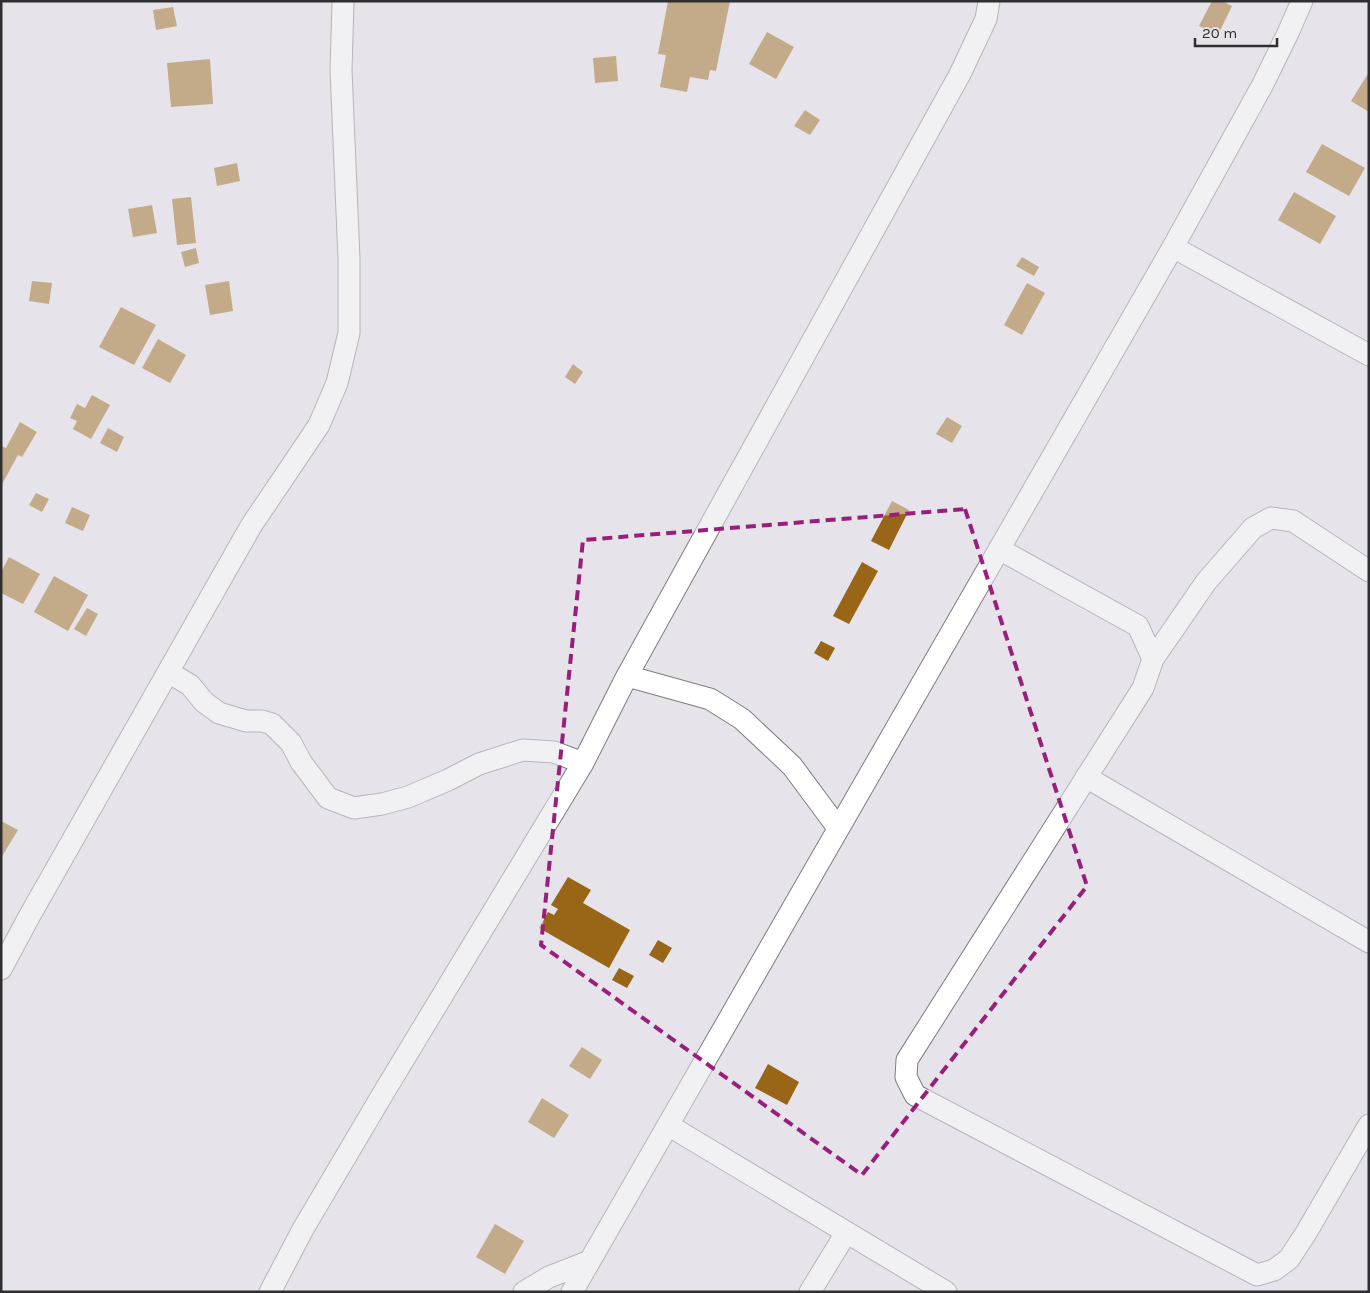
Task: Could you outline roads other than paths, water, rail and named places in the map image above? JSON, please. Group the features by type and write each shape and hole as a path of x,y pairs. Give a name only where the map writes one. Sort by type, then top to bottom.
{"street":[{"path":"1,969 251,526 318,426 337,383 349,333 350,259 342,70 343,1"},
{"path":"270,1292 322,1196 583,763 627,676 960,74 986,19 989,1"},
{"path":"572,1292 1172,248 1263,84 1302,1"},
{"path":"1172,248 1368,352"},
{"path":"1369,571 1293,521 1271,518 1253,528 1206,582 1153,659 1143,688 907,1060 906,1077 915,1095 1257,1274 1274,1270 1289,1259 1369,1125"},
{"path":"999,549 1138,626 1153,659"},
{"path":"168,672 190,685 204,702 219,714 246,721 262,720 272,724 291,743 301,762 328,798 354,808 382,804 408,797 479,764 523,750 554,752 583,763"},
{"path":"627,676 710,699 742,719 792,766 838,828"},
{"path":"1086,777 1369,942"},
{"path":"668,1125 946,1292"},
{"path":"810,1292 846,1233"},
{"path":"524,1292 549,1277 590,1262"}]}
